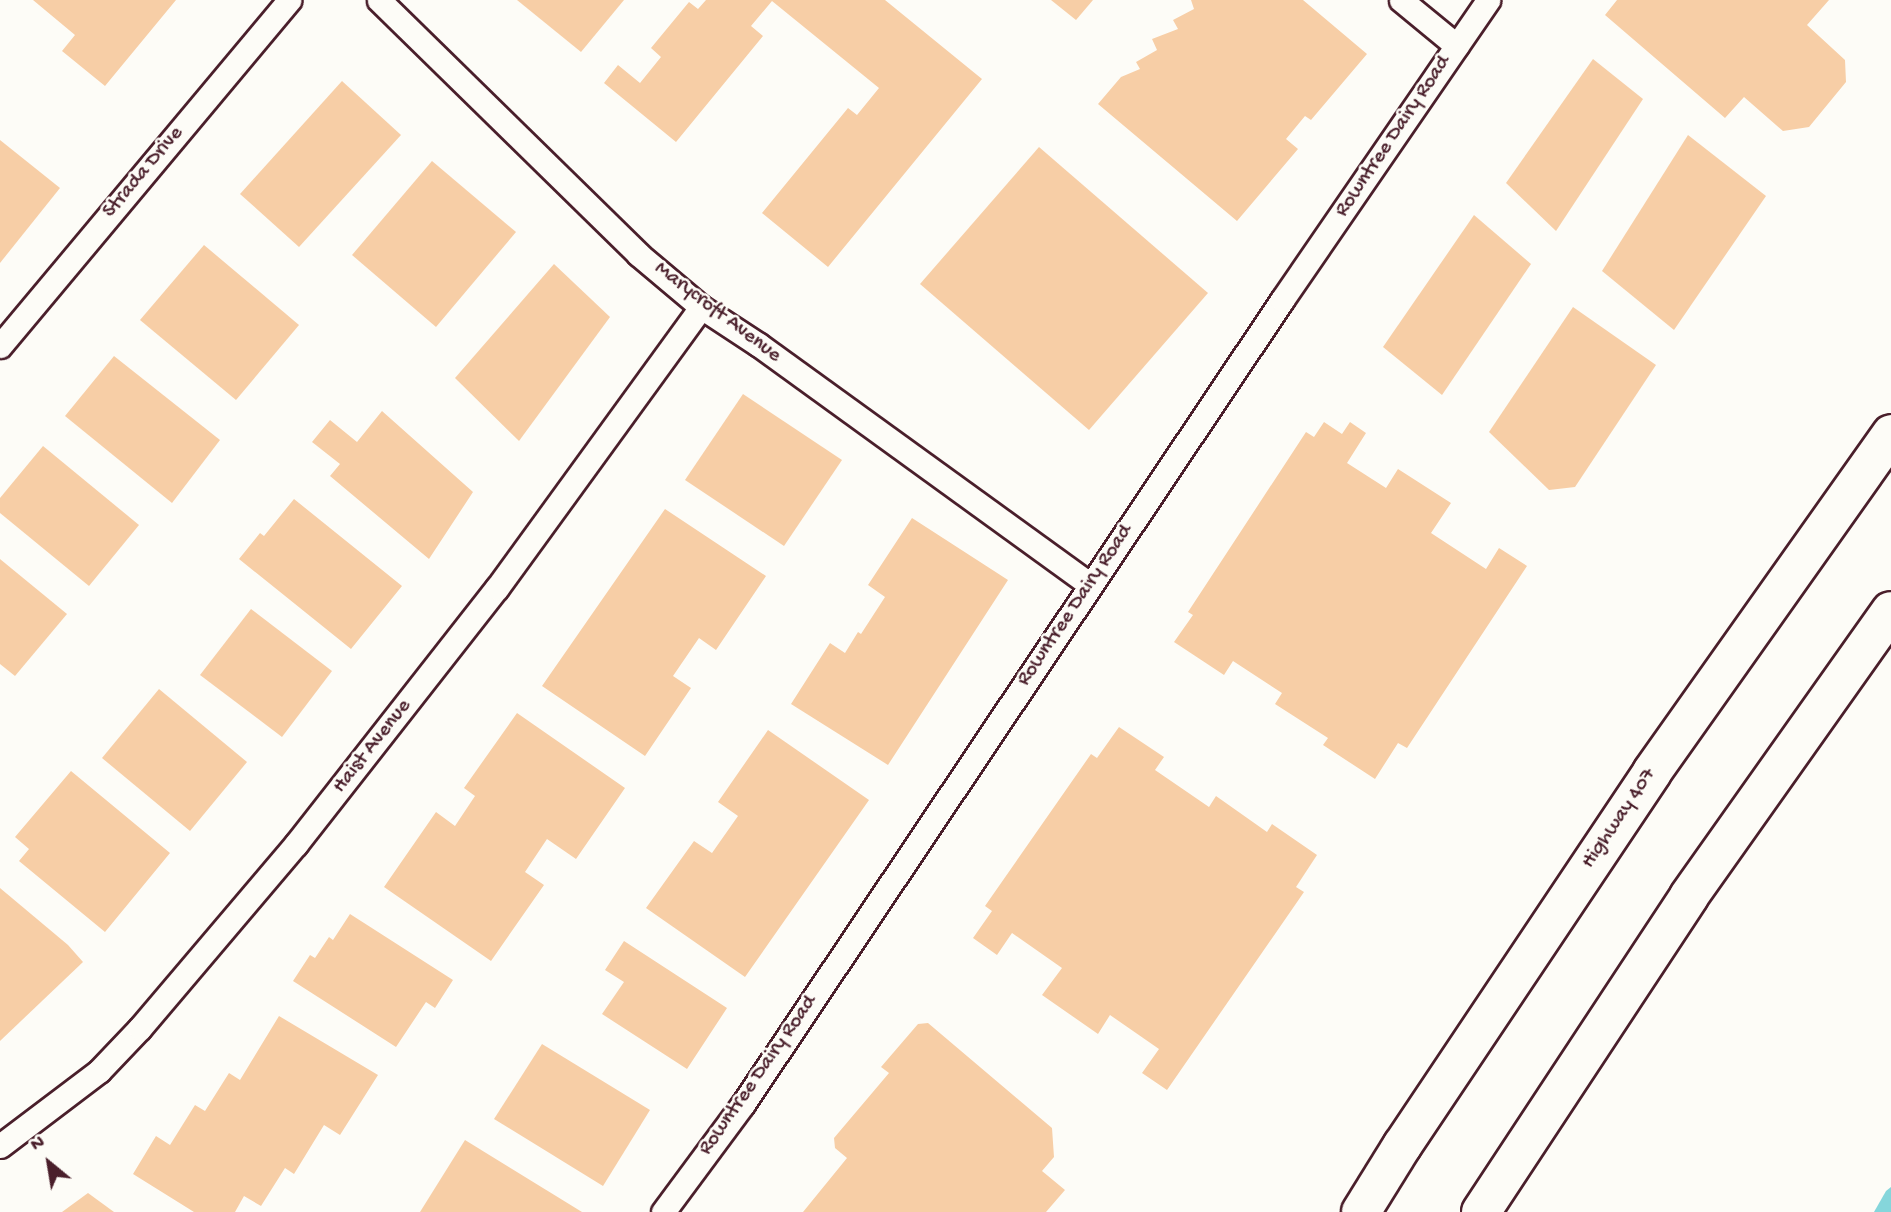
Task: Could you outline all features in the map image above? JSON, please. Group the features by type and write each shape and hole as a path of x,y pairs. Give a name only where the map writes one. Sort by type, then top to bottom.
{"highway":[{"name":"Highway 407","path":"1361,1212 1402,1146 1652,772 1891,434"},
{"path":"1481,1212 1689,896 1891,611"},
{"path":"1351,1212 1402,1146"}],"street":[{"name":"Strada Drive","path":"0,346 289,0"},
{"name":"Marycroft Avenue","path":"379,0 638,254 701,307 759,345 1090,585"},
{"path":"1401,0 1457,46"},
{"name":"Rowntree Dairy Road","path":"663,1212 743,1104 1090,585 1488,0"},
{"name":"Haist Avenue","path":"0,1146 99,1071 296,844 497,588 701,307"}],"water":[{"path":"1891,1187 1891,1212 1874,1212 1886,1191"}],"building":[{"path":"33,0 176,0 105,86 62,51 75,35"},
{"path":"517,0 624,0 581,52"},
{"path":"706,0 885,0 982,79 828,267 762,213 848,108 857,115 879,88 772,1 751,26 763,36 676,142 604,83 618,65 640,83 661,57 651,48 689,2 698,9"},
{"path":"1051,0 1093,0 1076,20"},
{"path":"1191,0 1303,0 1367,54 1311,120 1305,116 1286,139 1298,149 1237,221 1098,104 1121,77 1140,69 1136,62 1157,50 1152,39 1178,29 1173,20 1194,9"},
{"path":"1617,0 1829,0 1807,25 1845,60 1846,82 1809,127 1783,131 1744,97 1725,118 1605,15"},
{"path":"1593,59 1643,99 1556,231 1506,183"},
{"path":"342,81 401,135 299,247 240,194"},
{"path":"1688,135 1766,196 1674,330 1602,271"},
{"path":"0,140 60,188 0,263"},
{"path":"1039,147 1208,293 1089,430 920,284"},
{"path":"432,161 516,232 436,327 352,255"},
{"path":"1474,215 1531,264 1442,395 1383,347"},
{"path":"204,245 299,325 236,400 140,320"},
{"path":"554,264 610,317 519,441 455,378"},
{"path":"1573,307 1656,365 1575,487 1549,490 1489,432"},
{"path":"114,356 220,440 172,503 65,416"},
{"path":"743,394 842,460 784,546 685,480"},
{"path":"382,411 473,492 429,559 330,476 340,464 312,442 330,420 357,442"},
{"path":"1324,422 1342,434 1350,422 1366,433 1347,463 1386,488 1398,469 1451,503 1431,533 1486,569 1499,548 1527,566 1407,748 1398,743 1375,779 1323,745 1328,738 1275,704 1282,693 1233,661 1224,675 1174,642 1193,615 1188,612 1306,432 1314,437"},
{"path":"43,446 139,525 89,586 0,513 0,498"},
{"path":"294,499 402,586 351,649 239,559 260,533 264,536"},
{"path":"665,509 766,576 716,650 699,638 673,676 691,688 645,756 542,686"},
{"path":"912,518 1008,580 888,765 791,704 830,643 845,653 858,632 861,634 885,597 868,585"},
{"path":"0,559 67,614 15,676 0,664"},
{"path":"251,609 332,671 282,737 200,675"},
{"path":"159,689 247,762 190,831 102,758"},
{"path":"517,713 625,788 576,859 547,839 525,872 544,885 491,961 384,887 436,812 455,826 475,796 464,788"},
{"path":"1119,727 1164,757 1155,770 1209,807 1216,796 1267,832 1272,824 1317,855 1296,887 1304,892 1167,1090 1142,1073 1159,1049 1110,1015 1098,1034 1042,995 1062,968 1012,933 997,955 973,938 992,911 985,906 1091,754 1097,758"},
{"path":"768,730 869,800 745,977 646,908 694,841 712,853 738,816 718,802"},
{"path":"71,771 170,853 105,932 19,861 29,849 15,837"},
{"path":"0,888 68,945 83,962 0,1041"},
{"path":"350,914 453,980 435,1008 426,1002 396,1047 293,981 310,955 315,958 329,937 333,940"},
{"path":"624,941 727,1008 687,1069 602,1014 624,982 605,970"},
{"path":"279,1016 378,1075 340,1135 324,1125 294,1174 285,1168 261,1206 244,1196 235,1212 194,1212 133,1174 156,1136 170,1145 195,1105 205,1111 229,1073 240,1080"},
{"path":"928,1023 1052,1128 1054,1157 1042,1171 1065,1190 1046,1212 803,1212 847,1158 835,1148 834,1138 889,1073 881,1067 918,1024"},
{"path":"542,1044 650,1110 603,1186 494,1119"},
{"path":"465,1140 582,1212 420,1212"},
{"path":"88,1193 114,1212 62,1212"}]}
